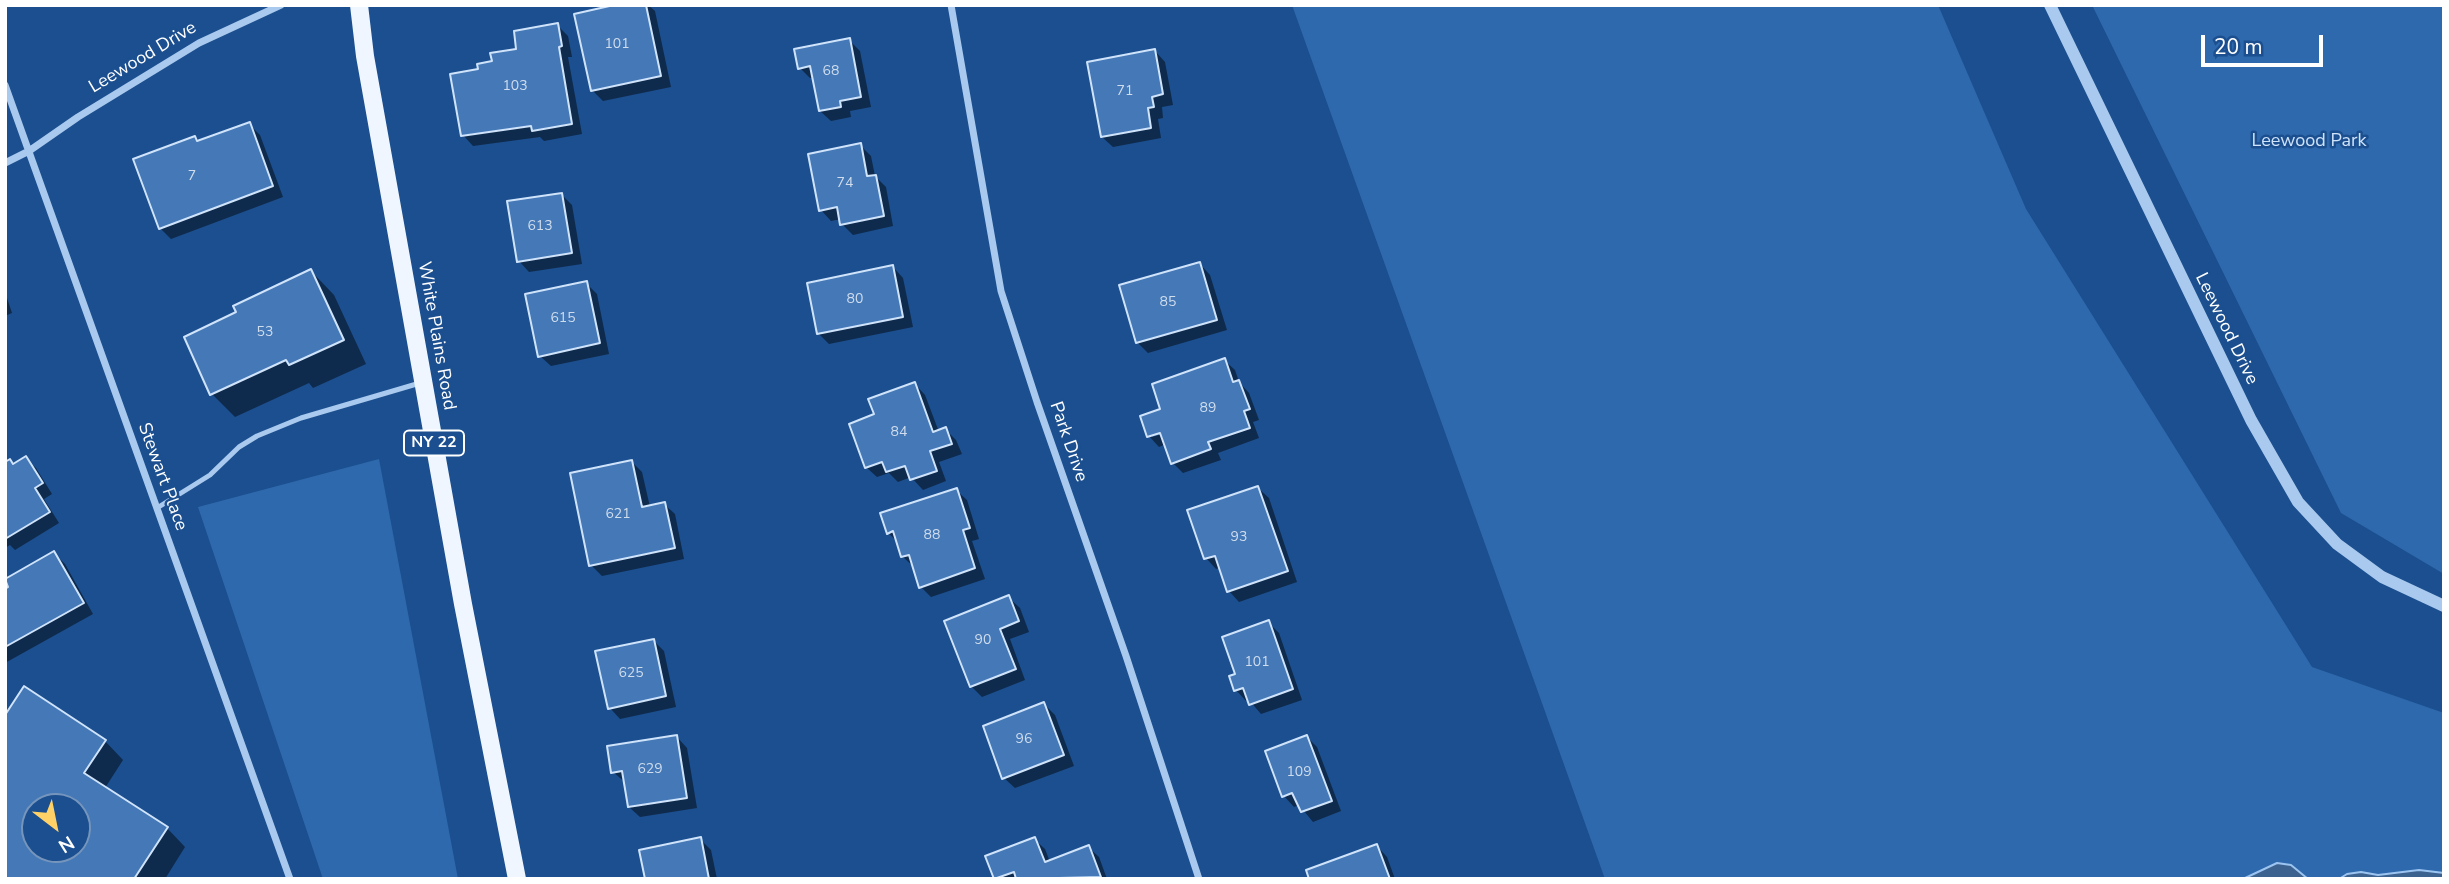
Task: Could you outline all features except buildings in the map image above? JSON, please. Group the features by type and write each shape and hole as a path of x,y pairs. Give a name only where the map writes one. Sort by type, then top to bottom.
{"main road":[{"name":"White Plains Road","path":"359,5 365,56 463,604 517,879"}],"street":[{"name":"Leewood Drive","path":"5,163 29,151 78,117 199,43 281,5"},
{"name":"Park Drive","path":"951,5 1001,291 1199,879"},
{"name":"Leewood Drive","path":"2050,5 2251,420 2298,502 2337,544 2382,577 2444,606"},
{"name":"Stewart Place","path":"5,85 290,879"}],"lane":[{"path":"157,508 209,475 239,447 257,436 301,418 424,382"}],"green space":[{"path":"1292,5 1938,5 2026,209 2312,667 2444,713 2444,879 1605,879"},
{"name":"Leewood Park","path":"2092,5 2444,5 2444,574 2341,513"},
{"path":"379,459 458,879 323,879 198,507"}],"shaded area":[{"path":"2277,863 2291,865 2308,879 2243,879"},
{"path":"2419,870 2444,873 2444,879 2339,879 2347,874 2361,872 2378,875"}]}
